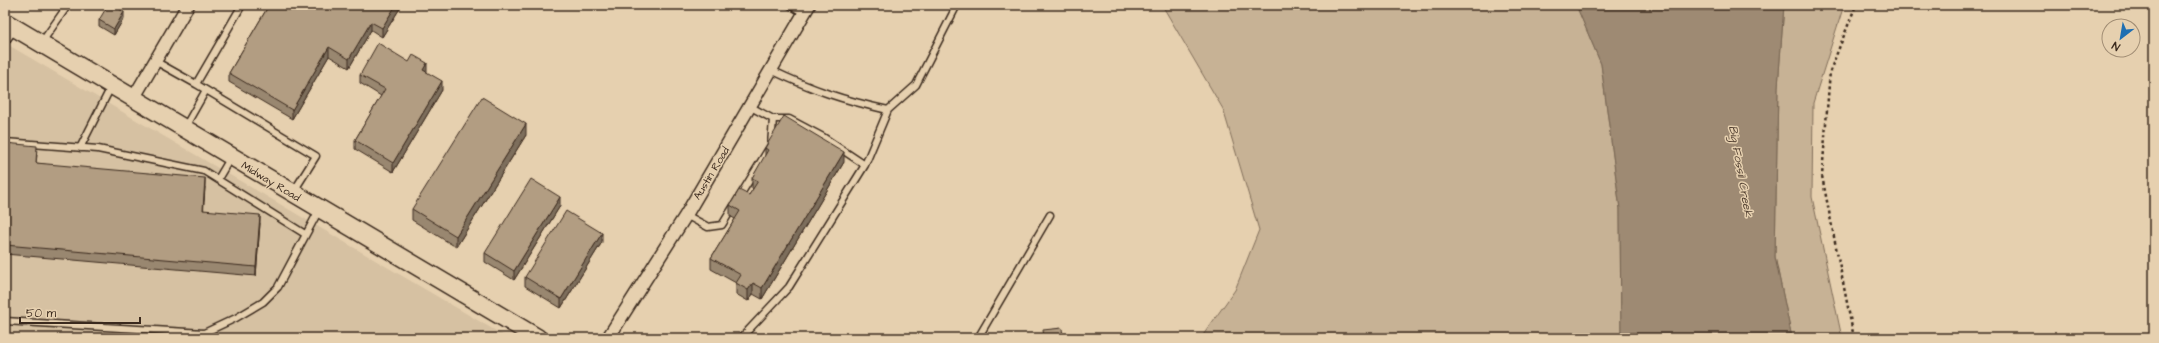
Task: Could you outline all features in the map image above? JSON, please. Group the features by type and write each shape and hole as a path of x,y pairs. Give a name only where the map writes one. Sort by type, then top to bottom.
{"main road":[{"name":"Midway Road","path":"10,25 319,210 538,338"}],"street":[{"path":"133,99 188,5"},
{"name":"Austin Road","path":"608,338 686,215 751,107 807,9"}],"lane":[{"path":"41,44 68,5"},
{"path":"196,84 242,5"},
{"path":"790,5 807,9"},
{"path":"741,338 789,287 865,165 888,110 916,85 957,5"},
{"path":"5,42 10,25"},
{"path":"155,61 316,156 293,194"},
{"path":"771,70 815,90 843,100 888,110"},
{"path":"80,148 112,86"},
{"path":"184,129 206,90"},
{"path":"751,107 773,120 789,118 823,137 865,165"},
{"path":"686,215 708,227 722,225 771,145 773,120"},
{"path":"5,142 98,149 204,170 305,234"},
{"path":"218,179 231,157"},
{"path":"5,320 204,333 236,318 262,302 278,286 319,210"},
{"path":"978,338 1050,215"}],"path":[{"path":"1854,338 1822,176 1830,70 1856,5"}],"shaded area":[{"path":"1162,5 1576,5 1601,64 1620,209 1621,338 1201,338 1235,290 1259,230 1223,109"},
{"path":"1784,5 1844,5 1813,103 1812,197 1842,338 1792,338 1775,257 1778,87"},
{"path":"5,43 508,338 5,338"}],"water":[{"name":"Big Fossil Creek","path":"1576,5 1784,5 1778,87 1775,257 1792,338 1621,338 1620,209 1601,64"}],"building":[{"path":"108,5 113,5 124,12 114,29 99,20"},
{"path":"269,5 396,5 382,28 371,22 349,59 329,47 292,110 229,73"},
{"path":"378,43 409,62 413,55 427,63 423,70 442,81 393,163 355,140 385,89 360,75"},
{"path":"482,97 526,124 456,236 412,209"},
{"path":"784,116 844,152 762,288 753,283 748,290 736,283 741,275 711,258 740,211 730,205 739,190 749,195 758,181 752,178 768,150 765,148"},
{"path":"5,143 37,146 36,163 205,178 203,210 260,215 256,267 5,245"},
{"path":"531,179 560,197 514,271 485,253"},
{"path":"566,211 602,233 561,299 525,277"},
{"path":"1062,328 1063,338 1044,338 1043,330"}]}
